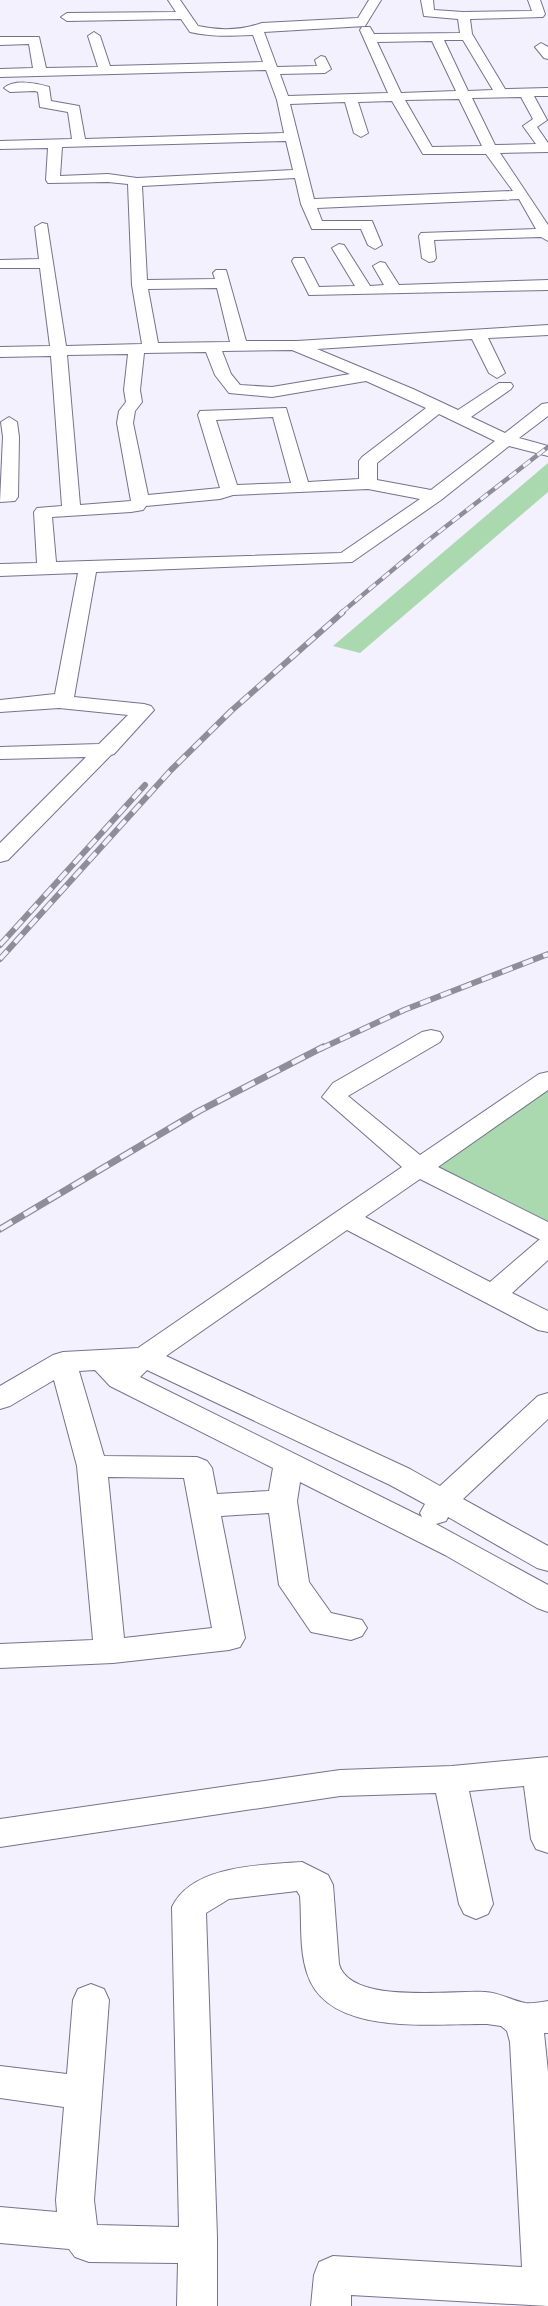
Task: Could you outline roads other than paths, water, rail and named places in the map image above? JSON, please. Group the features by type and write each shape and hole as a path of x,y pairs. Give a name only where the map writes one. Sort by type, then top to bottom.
{"street":[{"path":"127,0 141,16"},
{"path":"174,0 194,29 203,32 258,31 262,27 365,28 436,37 467,36"},
{"path":"375,0 365,28 396,96 428,151 546,148"},
{"path":"427,0 428,13 463,16 539,14 539,4"},
{"path":"67,17 184,15"},
{"path":"463,16 467,36 501,93"},
{"path":"258,31 283,100 308,204 317,226 367,224 375,245"},
{"path":"94,36 105,70"},
{"path":"436,37 490,149 523,195 547,235"},
{"path":"0,41 35,40 40,72"},
{"path":"548,46 541,47 548,55"},
{"path":"0,73 215,67 325,69 321,60"},
{"path":"215,67 219,81"},
{"path":"165,69 170,83"},
{"path":"126,70 127,84"},
{"path":"0,89 39,88 44,90 45,104 74,109 80,143"},
{"path":"283,100 548,92"},
{"path":"526,93 540,120 530,126 546,148"},
{"path":"350,98 361,132"},
{"path":"0,145 80,143 164,146 291,137"},
{"path":"55,144 53,180 119,178 131,179 135,182 301,174"},
{"path":"20,505 71,509 131,507 137,506 140,501 125,423 127,411 134,402 132,390 144,348 135,182"},
{"path":"308,204 523,195"},
{"path":"42,227 59,350 71,509"},
{"path":"429,258 426,236 547,235"},
{"path":"339,248 366,291"},
{"path":"298,261 314,292 548,285"},
{"path":"0,264 47,263"},
{"path":"380,266 394,290"},
{"path":"140,285 222,278 239,347"},
{"path":"0,352 294,345 548,330"},
{"path":"459,417 501,380 477,333"},
{"path":"294,345 438,407 506,440 548,451"},
{"path":"212,347 222,375 236,390 272,392 366,376"},
{"path":"272,392 280,412 301,488"},
{"path":"368,484 368,461 438,407"},
{"path":"0,570 345,558 435,496 548,408"},
{"path":"230,490 206,416 280,412"},
{"path":"9,422 20,505 47,568"},
{"path":"140,501 220,494 230,490 368,484 435,496"},
{"path":"59,702 65,696 88,567"},
{"path":"0,706 59,702 144,710 107,750 0,855"},
{"path":"0,753 107,750"},
{"path":"431,1037 342,1088 334,1097 419,1168 548,1233"},
{"path":"120,1379 144,1357 548,1079"},
{"path":"346,1218 548,1323"},
{"path":"493,1294 548,1246"},
{"path":"0,1400 63,1362 144,1357 400,1477 548,1560"},
{"path":"99,1359 120,1379 424,1531 548,1599"},
{"path":"63,1362 92,1466 107,1634 113,1651"},
{"path":"424,1531 442,1501 548,1403"},
{"path":"338,1448 301,1469 282,1501 294,1585 322,1624 351,1628"},
{"path":"0,1656 113,1651 229,1638 196,1468 92,1466"},
{"path":"204,1506 282,1501"},
{"path":"0,1833 340,1783 450,1779 543,1770 548,1839"},
{"path":"450,1779 476,1904"},
{"path":"197,2306 198,2245 189,1907 201,1895 224,1884 302,1876 316,1885 320,1904 321,1954 328,1983 343,1997 382,2007 490,2008 534,2018 528,2042 546,2294 333,2275 331,2306"},
{"path":"91,2000 75,2200 79,2232 89,2244 198,2245"},
{"path":"0,2082 84,2093"},
{"path":"0,2225 79,2232"}],"railway":[{"path":"341,613 426,542 548,447"},
{"path":"0,959 171,770 231,711 343,612"},
{"path":"0,945 145,785"},
{"path":"320,1049 404,1010 548,954"},
{"path":"0,1229 199,1111 323,1047"}]}
